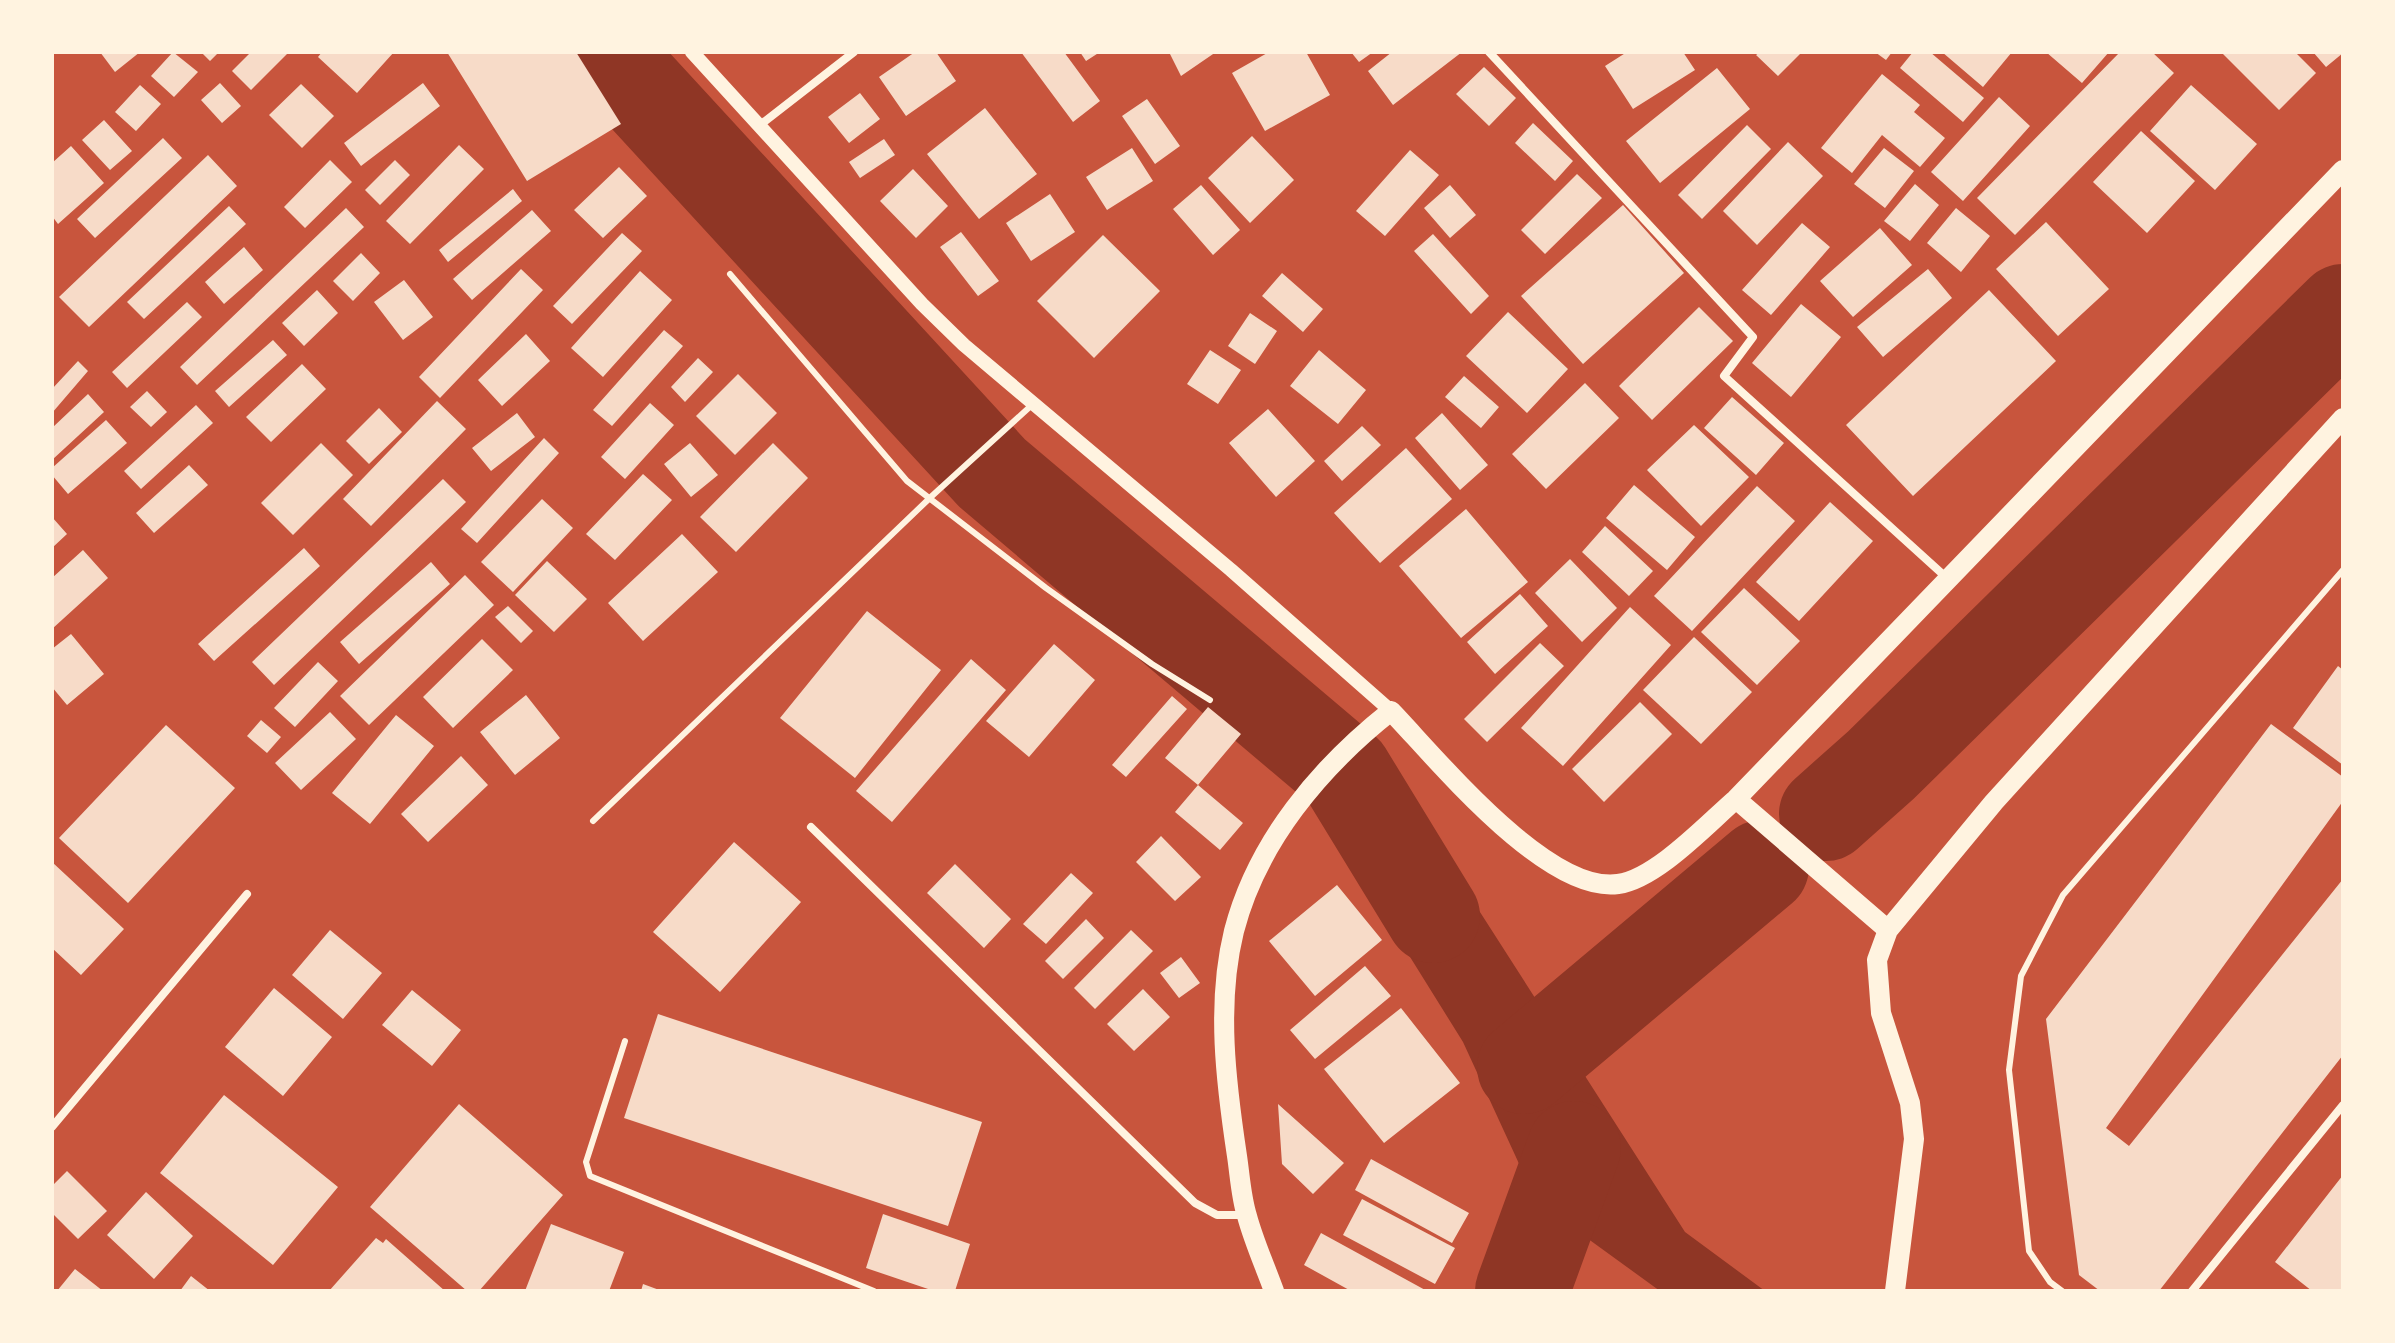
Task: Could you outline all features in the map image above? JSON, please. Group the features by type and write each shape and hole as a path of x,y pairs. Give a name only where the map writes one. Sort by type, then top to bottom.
{"main road":[{"path":"1274,1291 1246,1215 1227,1090 1226,975 1235,930 1249,890 1295,806 1345,749 1391,711 1501,824 1552,866 1591,884 1620,884 1651,870 1736,799 2343,170"},
{"path":"1895,1291 1914,1139 1910,1103 1881,1013 1877,960 1888,930 1994,802 2343,418"},
{"path":"1736,799 1888,930"}],"street":[{"path":"692,52 922,304 1033,404 1231,570 1391,711"},
{"path":"760,125 854,52"},
{"path":"1489,52 1753,337 1724,376 1948,579"},
{"path":"811,827 1195,1203 1217,1215 1246,1215"},
{"path":"52,1127 247,894"},
{"path":"2192,1291 2343,1105"}],"lane":[{"path":"730,274 874,446 931,497 1152,664 1210,700"},
{"path":"593,821 996,435 1033,404"},
{"path":"2062,1291 2050,1282 2029,1251 2009,1070 2021,976 2063,895 2343,570"},
{"path":"625,1041 586,1162 590,1176 874,1291"}],"shaded area":[{"path":"1393,789 1462,884 1685,1232 1765,1291 1660,1291 1569,1225 1521,1168 1463,1042 1331,830"}],"building":[{"path":"100,52 140,52 115,72"},
{"path":"173,52 198,72 174,97 151,76"},
{"path":"201,52 219,52 210,61"},
{"path":"251,52 289,52 251,90 232,71"},
{"path":"322,52 394,52 357,93 318,57"},
{"path":"447,52 576,52 621,124 527,181"},
{"path":"915,52 936,52 956,81 906,116 879,77"},
{"path":"1021,52 1064,52 1100,101 1073,122"},
{"path":"1080,52 1100,52 1086,61"},
{"path":"1169,52 1216,52 1181,76"},
{"path":"1269,52 1306,52 1330,95 1265,131 1232,73"},
{"path":"1351,52 1373,52 1359,62"},
{"path":"1392,52 1462,52 1393,105 1368,71"},
{"path":"1627,52 1683,52 1695,70 1633,109 1605,66"},
{"path":"1760,52 1802,52 1778,76 1756,55"},
{"path":"1875,52 1892,52 1886,60"},
{"path":"1913,52 1930,52 1984,98 1963,122 1900,68"},
{"path":"1942,52 2012,52 1983,87"},
{"path":"2046,52 2109,52 2082,83"},
{"path":"2120,52 2152,52 2174,73 2015,235 1977,198"},
{"path":"2221,52 2295,52 2316,73 2279,110"},
{"path":"2313,52 2343,52 2343,53 2326,67"},
{"path":"1484,67 1516,98 1489,126 1456,94"},
{"path":"1717,68 1750,109 1660,183 1626,141"},
{"path":"1882,74 1920,105 1914,112 1945,138 1920,167 1882,135 1852,173 1821,148"},
{"path":"220,83 241,106 222,123 201,100"},
{"path":"423,83 440,106 361,166 344,143"},
{"path":"301,84 334,116 302,148 269,115"},
{"path":"140,85 161,104 136,131 115,112"},
{"path":"2191,85 2257,144 2215,190 2150,131"},
{"path":"860,93 880,119 849,143 828,117"},
{"path":"1999,97 2030,126 1963,201 1931,172"},
{"path":"1147,99 1180,146 1155,164 1122,116"},
{"path":"985,108 1037,174 979,219 927,154"},
{"path":"104,120 132,151 110,170 82,140"},
{"path":"1533,123 1573,161 1555,181 1515,143"},
{"path":"1747,125 1771,149 1702,219 1678,195"},
{"path":"2141,131 2195,181 2147,233 2093,182"},
{"path":"1252,136 1294,180 1250,223 1208,178"},
{"path":"163,138 182,158 95,238 77,219"},
{"path":"884,139 895,155 860,178 849,162"},
{"path":"1788,142 1823,176 1757,245 1723,211"},
{"path":"459,145 484,169 410,244 386,221"},
{"path":"71,146 104,183 58,224 52,216 52,163"},
{"path":"1132,148 1153,181 1107,210 1086,177"},
{"path":"1884,148 1914,171 1885,208 1854,184"},
{"path":"1410,150 1439,175 1385,236 1356,211"},
{"path":"208,155 237,186 89,327 59,297"},
{"path":"330,160 352,182 305,228 284,207"},
{"path":"395,160 410,175 380,205 365,190"},
{"path":"619,167 647,196 603,238 574,210"},
{"path":"913,169 948,206 916,238 880,201"},
{"path":"1577,174 1602,198 1545,254 1521,230"},
{"path":"1915,184 1939,205 1910,241 1884,221"},
{"path":"1201,185 1240,230 1213,255 1173,209"},
{"path":"1450,185 1476,215 1450,238 1424,208"},
{"path":"513,189 522,201 448,262 439,250"},
{"path":"1050,194 1075,232 1031,261 1006,223"},
{"path":"1623,205 1684,273 1583,364 1521,296"},
{"path":"229,206 246,224 144,319 127,302"},
{"path":"346,208 364,227 197,385 180,367"},
{"path":"1956,208 1990,236 1961,272 1927,243"},
{"path":"532,210 551,231 472,300 453,279"},
{"path":"2046,222 2109,289 2058,336 1996,269"},
{"path":"1802,223 1830,247 1771,315 1742,290"},
{"path":"1880,228 1912,265 1853,317 1820,281"},
{"path":"961,232 999,281 978,296 940,247"},
{"path":"622,233 642,251 572,324 553,306"},
{"path":"1433,234 1489,296 1471,314 1414,251"},
{"path":"1103,235 1160,291 1094,358 1037,301"},
{"path":"244,247 263,270 224,304 205,282"},
{"path":"361,253 380,273 353,301 333,281"},
{"path":"521,269 543,290 440,398 419,377"},
{"path":"1928,269 1952,298 1883,357 1857,327"},
{"path":"640,271 672,300 603,377 571,348"},
{"path":"1282,273 1323,309 1303,332 1262,296"},
{"path":"404,280 433,317 403,340 374,302"},
{"path":"317,290 338,313 304,346 282,323"},
{"path":"1989,290 2056,361 1913,496 1846,425"},
{"path":"187,302 202,317 127,388 112,372"},
{"path":"1801,304 1841,337 1791,397 1752,363"},
{"path":"1699,307 1733,341 1652,420 1619,386"},
{"path":"1508,312 1568,369 1527,413 1466,356"},
{"path":"1250,313 1277,331 1255,364 1228,346"},
{"path":"664,330 683,346 612,426 593,410"},
{"path":"526,334 550,361 502,406 478,380"},
{"path":"273,340 287,355 229,407 215,391"},
{"path":"1210,350 1241,370 1218,404 1187,384"},
{"path":"1319,350 1366,390 1338,424 1290,386"},
{"path":"698,358 713,372 685,402 671,387"},
{"path":"78,361 88,371 52,413 52,389"},
{"path":"302,364 326,389 271,442 246,417"},
{"path":"738,374 777,413 735,455 696,416"},
{"path":"1464,376 1499,407 1481,428 1445,397"},
{"path":"1585,383 1619,418 1546,489 1512,454"},
{"path":"147,391 167,412 151,427 130,407"},
{"path":"88,394 104,412 52,460 52,428"},
{"path":"1732,397 1784,443 1756,475 1704,428"},
{"path":"437,401 466,429 371,526 343,499"},
{"path":"650,403 674,425 625,479 601,457"},
{"path":"196,405 213,423 141,489 124,471"},
{"path":"379,408 402,432 369,464 346,441"},
{"path":"1268,409 1315,461 1276,497 1229,443"},
{"path":"517,413 535,437 491,471 472,448"},
{"path":"1442,413 1488,465 1460,490 1415,438"},
{"path":"106,420 127,443 68,494 52,475 52,468"},
{"path":"1694,425 1749,477 1701,526 1647,470"},
{"path":"1362,426 1381,445 1342,481 1324,461"},
{"path":"544,438 559,453 477,543 461,529"},
{"path":"321,443 353,475 293,535 261,503"},
{"path":"690,443 718,475 691,497 664,464"},
{"path":"773,443 808,478 736,552 700,517"},
{"path":"1406,448 1452,499 1380,563 1334,513"},
{"path":"189,465 208,485 154,533 136,513"},
{"path":"643,474 672,500 615,560 586,534"},
{"path":"443,479 466,502 274,685 252,662"},
{"path":"1634,485 1695,537 1667,570 1606,518"},
{"path":"1757,486 1795,521 1692,631 1654,596"},
{"path":"542,499 573,528 513,592 481,562"},
{"path":"1830,502 1873,541 1799,621 1756,582"},
{"path":"1466,509 1528,582 1461,638 1399,566"},
{"path":"52,517 67,534 52,548"},
{"path":"1605,526 1653,571 1629,596 1582,552"},
{"path":"682,534 718,572 643,641 608,603"},
{"path":"304,548 320,566 214,661 198,644"},
{"path":"83,550 108,578 52,629 52,578"},
{"path":"1570,559 1617,608 1582,642 1535,593"},
{"path":"547,561 587,599 554,632 515,595"},
{"path":"431,562 450,584 359,664 340,642"},
{"path":"465,575 494,605 369,725 340,696"},
{"path":"1744,588 1800,641 1757,685 1701,632"},
{"path":"1520,594 1548,626 1495,674 1467,642"},
{"path":"508,606 533,631 521,643 495,617"},
{"path":"1630,607 1671,645 1563,766 1521,728"},
{"path":"867,611 941,670 855,778 780,718"},
{"path":"71,634 104,674 67,705 52,687 52,649"},
{"path":"1694,637 1752,692 1701,744 1643,690"},
{"path":"482,639 513,670 453,728 423,697"},
{"path":"1540,643 1564,666 1487,742 1464,719"},
{"path":"1054,644 1095,680 1029,757 986,721"},
{"path":"971,659 1006,690 892,822 856,791"},
{"path":"318,662 338,681 295,727 274,708"},
{"path":"2338,666 2343,670 2343,765 2293,728"},
{"path":"526,695 560,738 515,775 480,732"},
{"path":"1172,696 1187,709 1126,777 1112,765"},
{"path":"1640,702 1672,734 1604,802 1572,769"},
{"path":"1208,707 1241,734 1198,785 1165,758"},
{"path":"330,712 356,739 301,790 275,763"},
{"path":"396,715 434,746 370,824 332,793"},
{"path":"261,720 281,737 267,753 247,736"},
{"path":"2271,724 2343,777 2343,801 2106,1128 2129,1146 2343,879 2343,1055 2159,1291 2100,1291 2079,1275 2046,1019"},
{"path":"166,725 235,788 128,903 59,838"},
{"path":"461,756 488,785 428,842 401,814"},
{"path":"1198,785 1243,823 1220,850 1175,812"},
{"path":"1161,836 1201,877 1175,901 1136,862"},
{"path":"734,842 801,902 720,992 653,932"},
{"path":"52,862 124,929 81,975 52,948"},
{"path":"955,864 1011,919 984,948 927,893"},
{"path":"1071,873 1093,893 1046,944 1023,924"},
{"path":"1337,885 1382,940 1315,996 1269,941"},
{"path":"1086,919 1104,938 1063,979 1045,961"},
{"path":"330,930 382,973 343,1019 292,975"},
{"path":"1131,930 1153,951 1095,1009 1074,988"},
{"path":"1181,957 1200,983 1179,998 1160,973"},
{"path":"1365,966 1391,996 1315,1059 1290,1030"},
{"path":"274,988 332,1037 283,1096 225,1047"},
{"path":"1143,989 1170,1017 1134,1051 1107,1024"},
{"path":"412,990 461,1030 432,1066 382,1025"},
{"path":"1401,1008 1460,1083 1384,1143 1324,1069"},
{"path":"658,1014 982,1122 948,1226 624,1118"},
{"path":"224,1095 338,1187 273,1265 160,1173"},
{"path":"459,1104 563,1195 479,1291 467,1291 370,1207"},
{"path":"1278,1104 1344,1163 1313,1194 1282,1164"},
{"path":"1371,1159 1469,1213 1452,1243 1355,1190"},
{"path":"67,1171 107,1211 78,1239 52,1213 52,1186"},
{"path":"2343,1175 2343,1291 2312,1291 2275,1262"},
{"path":"146,1192 193,1236 154,1279 107,1235"},
{"path":"1362,1199 1455,1248 1435,1284 1343,1235"},
{"path":"883,1214 970,1244 955,1291 934,1291 866,1268"},
{"path":"551,1224 624,1252 609,1291 525,1291"},
{"path":"1321,1233 1427,1291 1351,1291 1304,1265"},
{"path":"376,1238 383,1243 386,1239 445,1291 329,1291"},
{"path":"75,1269 103,1291 57,1291"},
{"path":"191,1276 210,1291 180,1291"},
{"path":"643,1284 662,1291 641,1291"}],"waterway":[{"path":"605,52 992,473 1345,772 1433,916"},
{"path":"1826,814 1881,765 2343,311"},
{"path":"1524,1067 1762,867"},
{"path":"1522,1291 1574,1148"}]}
